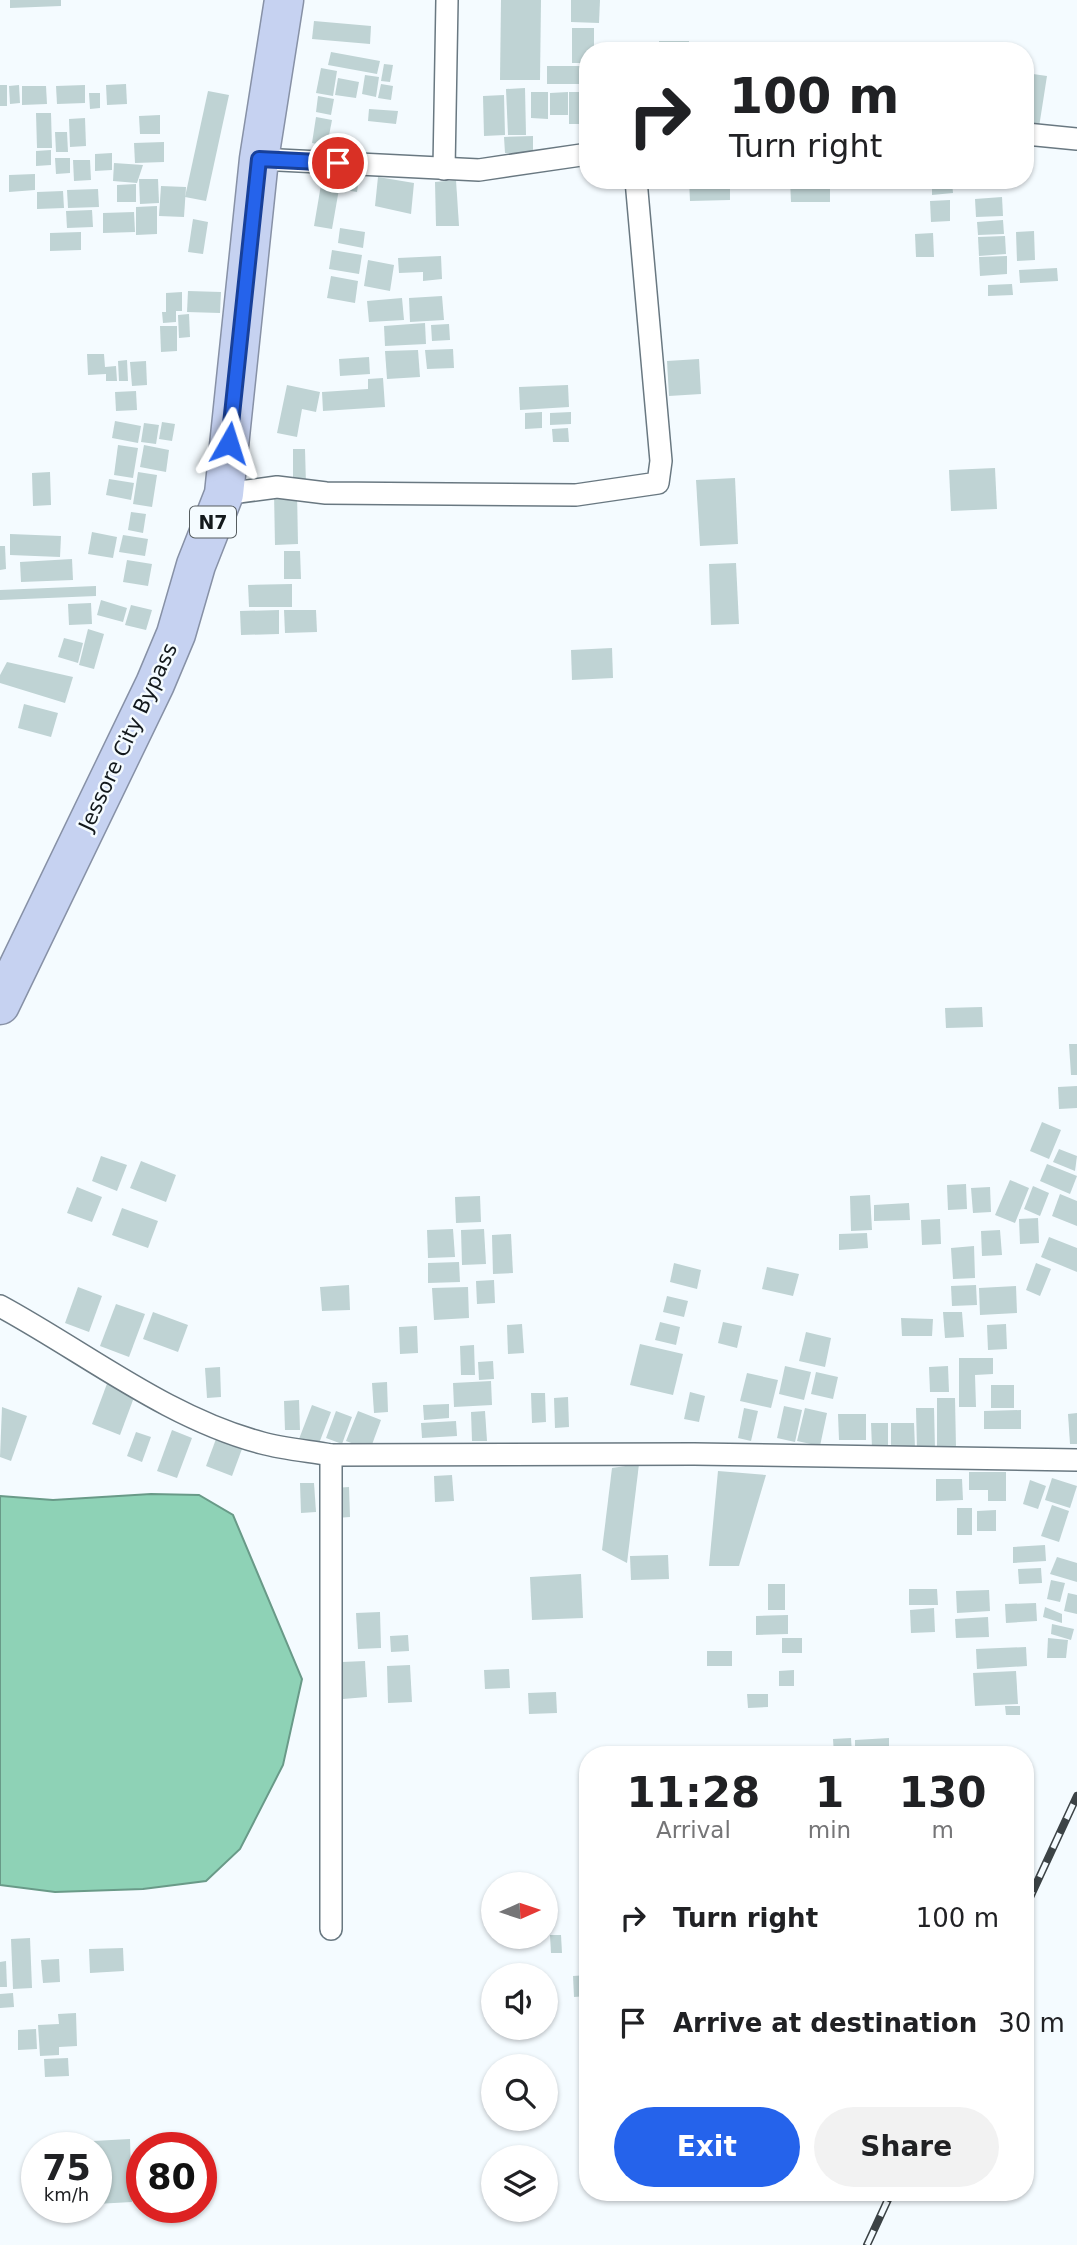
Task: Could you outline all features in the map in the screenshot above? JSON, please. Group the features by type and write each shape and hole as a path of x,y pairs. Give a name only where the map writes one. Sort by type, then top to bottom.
{"highway":[{"name":"Jessore City Bypass","path":"0,1005 155,684 176,634 196,565 224,494 259,159 284,0"}],"street":[{"path":"444,169 447,0"},
{"path":"1034,135 1077,139"},
{"path":"259,159 479,170 579,155"},
{"path":"224,494 277,487 326,493 576,495 658,483 661,461 637,189"},
{"path":"0,1306 98,1366 213,1425 261,1443 331,1455 694,1454 1077,1460"},
{"path":"331,1455 331,1929"}],"shaded area":[{"path":"151,1494 199,1495 233,1515 302,1679 283,1765 240,1849 206,1881 143,1889 55,1892 0,1885 0,1496 53,1500"}],"building":[{"path":"10,0 61,0 61,6 10,8"},
{"path":"501,0 541,0 540,80 500,80"},
{"path":"571,0 600,0 599,23 571,22"},
{"path":"314,21 371,26 370,44 312,39"},
{"path":"572,28 594,28 594,42 579,42 579,63 572,63"},
{"path":"331,52 380,61 377,74 328,65"},
{"path":"384,64 393,65 390,82 381,81"},
{"path":"547,66 579,66 579,84 547,84"},
{"path":"321,68 337,71 333,96 316,93"},
{"path":"1034,74 1047,76 1039,127 1034,126"},
{"path":"365,75 379,77 376,97 362,94"},
{"path":"338,78 359,82 356,98 335,95"},
{"path":"126,84 127,104 107,105 106,85"},
{"path":"381,84 393,86 391,100 378,98"},
{"path":"0,85 7,85 7,106 0,106"},
{"path":"19,85 20,103 10,104 9,86"},
{"path":"85,85 85,103 57,104 56,86"},
{"path":"22,86 46,86 47,104 22,105"},
{"path":"525,88 526,135 508,135 506,89"},
{"path":"208,91 229,95 206,201 185,197"},
{"path":"531,92 548,92 548,119 531,118"},
{"path":"568,92 568,115 550,115 550,93"},
{"path":"569,92 579,92 579,124 569,124"},
{"path":"89,93 100,93 100,108 90,109"},
{"path":"504,95 505,135 484,136 483,96"},
{"path":"318,96 334,99 331,115 316,112"},
{"path":"369,109 398,111 396,124 368,121"},
{"path":"36,113 51,113 52,148 37,148"},
{"path":"160,115 160,134 140,134 139,116"},
{"path":"316,117 332,120 327,146 312,143"},
{"path":"85,118 86,146 70,147 69,119"},
{"path":"55,132 67,132 68,152 56,152"},
{"path":"533,136 533,153 505,153 504,137"},
{"path":"164,142 164,162 135,163 134,143"},
{"path":"51,150 51,165 36,166 36,151"},
{"path":"112,153 112,170 95,171 95,154"},
{"path":"55,158 70,158 70,173 56,174"},
{"path":"73,160 90,160 91,180 74,181"},
{"path":"114,163 143,165 137,183 113,181"},
{"path":"323,173 359,178 357,192 339,189 332,229 314,226"},
{"path":"35,174 35,190 9,192 9,175"},
{"path":"378,177 414,183 411,214 375,206"},
{"path":"139,179 158,179 159,203 140,204"},
{"path":"456,180 459,226 436,226 435,182"},
{"path":"136,184 136,202 117,202 117,185"},
{"path":"161,186 186,187 184,217 159,216"},
{"path":"98,189 99,207 68,208 67,190"},
{"path":"689,189 730,189 730,200 690,201"},
{"path":"790,189 830,189 830,202 791,202"},
{"path":"932,189 953,189 953,193 932,195"},
{"path":"63,191 64,208 37,209 37,192"},
{"path":"1002,197 1003,216 976,217 975,199"},
{"path":"950,200 950,221 931,222 930,201"},
{"path":"157,206 157,234 136,235 136,207"},
{"path":"92,210 93,227 67,228 66,211"},
{"path":"134,212 135,232 103,233 103,213"},
{"path":"193,219 208,222 203,254 188,252"},
{"path":"1003,220 1004,234 978,235 977,222"},
{"path":"340,228 365,232 363,248 338,243"},
{"path":"1034,231 1035,260 1017,261 1016,232"},
{"path":"81,232 81,250 50,251 50,233"},
{"path":"933,233 934,257 916,257 915,234"},
{"path":"1005,236 1006,254 979,256 978,237"},
{"path":"332,250 362,255 359,274 329,269"},
{"path":"441,256 442,279 423,281 423,272 399,273 398,258"},
{"path":"1007,256 1007,274 980,276 979,257"},
{"path":"368,260 394,265 390,291 364,286"},
{"path":"1057,268 1058,281 1020,283 1019,270"},
{"path":"331,276 358,281 355,303 327,298"},
{"path":"1012,284 1013,295 988,296 988,285"},
{"path":"188,291 221,292 220,313 187,312"},
{"path":"182,292 182,311 176,311 176,322 163,323 166,293"},
{"path":"442,296 444,320 410,322 409,298"},
{"path":"402,298 404,320 369,322 367,301"},
{"path":"189,314 190,337 179,338 178,315"},
{"path":"425,323 426,344 385,346 384,326"},
{"path":"449,324 450,340 432,341 431,325"},
{"path":"160,326 177,326 177,351 161,352"},
{"path":"453,349 454,368 427,369 425,350"},
{"path":"418,350 420,377 387,379 385,351"},
{"path":"87,354 104,354 105,367 116,366 117,381 106,381 106,374 88,375"},
{"path":"369,357 370,374 340,376 339,359"},
{"path":"699,359 701,394 669,396 667,361"},
{"path":"127,360 128,381 119,381 118,361"},
{"path":"146,361 147,385 132,386 130,362"},
{"path":"383,378 385,407 323,411 322,392 368,389 368,379"},
{"path":"287,385 320,392 316,412 302,409 297,437 277,433"},
{"path":"568,385 569,407 520,410 519,387"},
{"path":"136,391 137,410 116,411 115,392"},
{"path":"542,412 542,428 525,429 525,413"},
{"path":"571,412 571,424 550,425 550,413"},
{"path":"115,421 141,426 138,443 112,438"},
{"path":"162,422 175,424 172,441 159,439"},
{"path":"144,423 159,425 156,444 141,442"},
{"path":"568,428 569,442 553,442 552,429"},
{"path":"118,445 138,448 133,478 114,475"},
{"path":"144,445 169,450 166,472 140,467"},
{"path":"293,449 305,449 306,485 293,485"},
{"path":"995,468 997,509 951,511 949,470"},
{"path":"50,472 51,505 33,506 32,473"},
{"path":"138,472 157,475 152,507 133,504"},
{"path":"735,478 738,544 700,546 696,480"},
{"path":"109,479 134,483 131,500 106,495"},
{"path":"297,491 298,544 275,545 274,492"},
{"path":"131,512 146,514 143,533 128,530"},
{"path":"92,532 117,537 113,558 88,554"},
{"path":"10,534 61,536 60,557 10,555"},
{"path":"123,535 148,539 145,556 119,552"},
{"path":"0,546 5,546 6,569 0,570"},
{"path":"284,551 300,551 301,579 284,579"},
{"path":"72,559 73,580 21,582 20,562"},
{"path":"127,560 152,564 148,586 123,582"},
{"path":"736,563 739,624 711,625 709,564"},
{"path":"292,584 292,607 249,607 248,585"},
{"path":"96,586 96,596 0,600 0,590"},
{"path":"101,600 127,608 123,622 97,615"},
{"path":"91,603 92,624 69,625 68,604"},
{"path":"131,605 152,610 146,630 125,625"},
{"path":"279,610 279,634 241,635 240,611"},
{"path":"284,610 316,610 317,632 285,633"},
{"path":"88,629 104,634 94,669 79,665"},
{"path":"64,638 83,643 78,663 58,657"},
{"path":"612,648 613,678 572,680 571,650"},
{"path":"7,662 73,677 65,703 0,683 0,675"},
{"path":"24,704 58,713 51,737 18,728"},
{"path":"982,1007 983,1027 946,1028 945,1008"},
{"path":"1069,1044 1077,1044 1077,1075 1071,1075"},
{"path":"1077,1086 1077,1108 1059,1109 1058,1087"},
{"path":"1042,1122 1061,1130 1049,1159 1030,1151"},
{"path":"1059,1149 1077,1156 1075,1171 1053,1162"},
{"path":"101,1156 127,1165 117,1191 92,1181"},
{"path":"141,1161 176,1175 166,1202 130,1188"},
{"path":"1047,1164 1077,1176 1070,1194 1040,1181"},
{"path":"1010,1180 1029,1188 1015,1223 995,1215"},
{"path":"966,1184 967,1209 948,1210 947,1185"},
{"path":"1033,1186 1049,1193 1040,1216 1024,1209"},
{"path":"77,1187 102,1197 92,1222 67,1213"},
{"path":"990,1187 991,1212 973,1213 971,1188"},
{"path":"1060,1194 1077,1201 1077,1226 1052,1216"},
{"path":"870,1195 872,1230 851,1231 850,1196"},
{"path":"480,1196 481,1222 456,1223 455,1197"},
{"path":"909,1203 910,1220 874,1221 874,1205"},
{"path":"122,1208 158,1221 148,1248 112,1235"},
{"path":"1038,1218 1039,1243 1020,1244 1019,1219"},
{"path":"940,1219 941,1244 922,1245 921,1220"},
{"path":"453,1229 455,1257 428,1258 427,1230"},
{"path":"484,1229 486,1264 462,1265 461,1230"},
{"path":"1000,1230 1002,1255 982,1256 981,1231"},
{"path":"867,1233 868,1248 839,1250 839,1234"},
{"path":"511,1234 513,1273 493,1274 492,1235"},
{"path":"1049,1237 1077,1248 1077,1272 1041,1257"},
{"path":"974,1246 975,1278 953,1279 951,1248"},
{"path":"459,1262 460,1282 428,1283 428,1263"},
{"path":"674,1263 701,1270 697,1289 670,1282"},
{"path":"1036,1263 1051,1269 1040,1296 1026,1290"},
{"path":"767,1267 799,1274 793,1296 762,1289"},
{"path":"494,1280 495,1303 477,1304 476,1281"},
{"path":"349,1285 350,1310 322,1311 320,1287"},
{"path":"976,1285 977,1305 952,1306 951,1286"},
{"path":"1016,1286 1017,1313 980,1315 979,1288"},
{"path":"78,1287 102,1296 89,1332 65,1323"},
{"path":"468,1287 469,1318 434,1320 432,1288"},
{"path":"667,1296 688,1301 684,1317 663,1312"},
{"path":"116,1304 145,1314 129,1357 100,1346"},
{"path":"153,1312 188,1325 178,1352 143,1339"},
{"path":"943,1312 962,1312 964,1337 945,1338"},
{"path":"901,1318 933,1319 932,1336 902,1336"},
{"path":"660,1322 680,1327 676,1345 655,1340"},
{"path":"723,1322 742,1326 737,1348 718,1343"},
{"path":"522,1324 524,1353 508,1354 507,1325"},
{"path":"1006,1324 1007,1349 988,1350 987,1325"},
{"path":"417,1326 418,1353 400,1354 399,1327"},
{"path":"806,1332 831,1338 825,1367 799,1361"},
{"path":"640,1344 683,1354 673,1395 630,1385"},
{"path":"474,1345 475,1375 461,1375 460,1346"},
{"path":"959,1358 993,1358 993,1374 975,1375 976,1407 959,1407"},
{"path":"493,1361 494,1379 479,1380 478,1362"},
{"path":"785,1366 811,1372 804,1400 779,1394"},
{"path":"948,1366 949,1392 930,1392 929,1367"},
{"path":"220,1367 221,1397 207,1398 205,1368"},
{"path":"816,1372 838,1377 833,1399 811,1394"},
{"path":"747,1373 778,1380 771,1408 740,1401"},
{"path":"108,1381 136,1392 120,1435 92,1424"},
{"path":"491,1381 492,1405 454,1407 453,1383"},
{"path":"387,1382 388,1412 374,1413 372,1383"},
{"path":"991,1385 1014,1385 1014,1408 991,1408"},
{"path":"690,1392 705,1396 699,1422 684,1419"},
{"path":"531,1393 545,1393 546,1422 532,1423"},
{"path":"568,1397 569,1427 555,1428 554,1398"},
{"path":"937,1398 955,1398 956,1448 937,1448"},
{"path":"299,1400 300,1430 285,1430 284,1401"},
{"path":"449,1404 449,1418 424,1420 423,1405"},
{"path":"312,1405 331,1412 318,1446 299,1439"},
{"path":"784,1406 802,1410 795,1442 777,1438"},
{"path":"2,1407 27,1416 11,1461 0,1457"},
{"path":"744,1408 758,1411 751,1441 738,1438"},
{"path":"805,1408 827,1413 820,1446 797,1441"},
{"path":"916,1408 934,1408 935,1449 917,1450"},
{"path":"1021,1410 1021,1429 984,1429 984,1411"},
{"path":"336,1411 352,1417 342,1444 326,1438"},
{"path":"358,1411 381,1420 370,1450 346,1441"},
{"path":"485,1411 487,1441 472,1441 471,1412"},
{"path":"1077,1413 1077,1444 1070,1444 1068,1414"},
{"path":"838,1414 866,1414 866,1440 839,1440"},
{"path":"456,1421 457,1436 422,1438 421,1423"},
{"path":"871,1423 888,1423 888,1448 872,1448"},
{"path":"891,1423 914,1423 915,1448 891,1448"},
{"path":"172,1430 192,1438 177,1478 157,1471"},
{"path":"136,1432 151,1437 142,1462 127,1456"},
{"path":"216,1439 242,1449 232,1476 206,1466"},
{"path":"639,1464 627,1563 602,1550 612,1468"},
{"path":"718,1471 766,1475 739,1566 709,1566"},
{"path":"969,1472 1006,1472 1006,1501 988,1501 988,1490 969,1490"},
{"path":"452,1475 454,1501 435,1502 434,1476"},
{"path":"1052,1478 1077,1486 1070,1508 1045,1500"},
{"path":"936,1479 962,1479 963,1500 936,1501"},
{"path":"1030,1480 1046,1486 1038,1509 1023,1504"},
{"path":"300,1483 314,1483 316,1512 301,1513"},
{"path":"349,1487 350,1517 336,1518 334,1488"},
{"path":"1052,1505 1069,1511 1059,1542 1041,1536"},
{"path":"957,1508 972,1508 972,1535 957,1535"},
{"path":"996,1510 996,1531 977,1531 977,1511"},
{"path":"1045,1545 1046,1561 1013,1563 1013,1547"},
{"path":"668,1555 669,1579 631,1580 630,1556"},
{"path":"1057,1557 1077,1563 1077,1582 1050,1574"},
{"path":"1041,1568 1042,1583 1019,1584 1018,1569"},
{"path":"581,1574 583,1618 532,1620 530,1577"},
{"path":"1051,1580 1065,1583 1060,1602 1047,1599"},
{"path":"768,1584 785,1584 785,1610 768,1610"},
{"path":"909,1589 937,1589 938,1605 909,1605"},
{"path":"989,1590 990,1611 957,1613 956,1591"},
{"path":"1068,1593 1077,1595 1077,1614 1064,1611"},
{"path":"1036,1603 1037,1621 1006,1623 1005,1604"},
{"path":"1045,1607 1062,1614 1062,1623 1043,1617"},
{"path":"934,1608 935,1632 911,1633 910,1610"},
{"path":"380,1612 381,1648 358,1649 356,1613"},
{"path":"788,1615 788,1634 756,1635 756,1616"},
{"path":"988,1617 989,1637 956,1638 955,1619"},
{"path":"1052,1624 1074,1629 1071,1640 1051,1634"},
{"path":"408,1635 409,1651 391,1652 390,1636"},
{"path":"782,1638 802,1638 802,1653 782,1653"},
{"path":"1048,1638 1068,1640 1066,1658 1047,1658"},
{"path":"1026,1647 1027,1666 977,1669 976,1649"},
{"path":"707,1651 732,1651 732,1666 707,1666"},
{"path":"365,1661 367,1697 343,1699 342,1662"},
{"path":"410,1665 412,1702 388,1703 387,1666"},
{"path":"509,1669 510,1688 485,1689 484,1670"},
{"path":"794,1670 794,1686 779,1686 779,1671"},
{"path":"1016,1671 1018,1704 975,1706 973,1673"},
{"path":"556,1692 557,1713 529,1714 528,1693"},
{"path":"747,1694 768,1694 768,1707 748,1708"},
{"path":"1005,1706 1020,1706 1020,1715 1006,1715"},
{"path":"851,1738 851,1746 833,1746 833,1739"},
{"path":"889,1738 889,1746 855,1746 855,1740"},
{"path":"558,1935 561,1935 562,1953 551,1953 551,1950 558,1950"},
{"path":"30,1938 32,1988 13,1989 11,1939"},
{"path":"123,1948 124,1971 90,1973 89,1949"},
{"path":"59,1959 60,1982 43,1983 41,1960"},
{"path":"6,1961 7,1987 0,1987 0,1962"},
{"path":"573,1976 579,1976 579,1997 574,1997"},
{"path":"13,1993 14,2007 0,2008 0,1994"},
{"path":"76,2013 77,2046 59,2047 59,2055 40,2056 38,2025 59,2024 58,2014"},
{"path":"36,2029 37,2049 18,2050 18,2030"},
{"path":"68,2058 69,2076 45,2077 44,2059"},
{"path":"126,2139 126,2202 112,2203 112,2140"}],"railway":[{"path":"1034,1889 1077,1796"},
{"path":"867,2245 887,2201"}],"route":[{"path":"229,443 259,159 338,163"}]}
